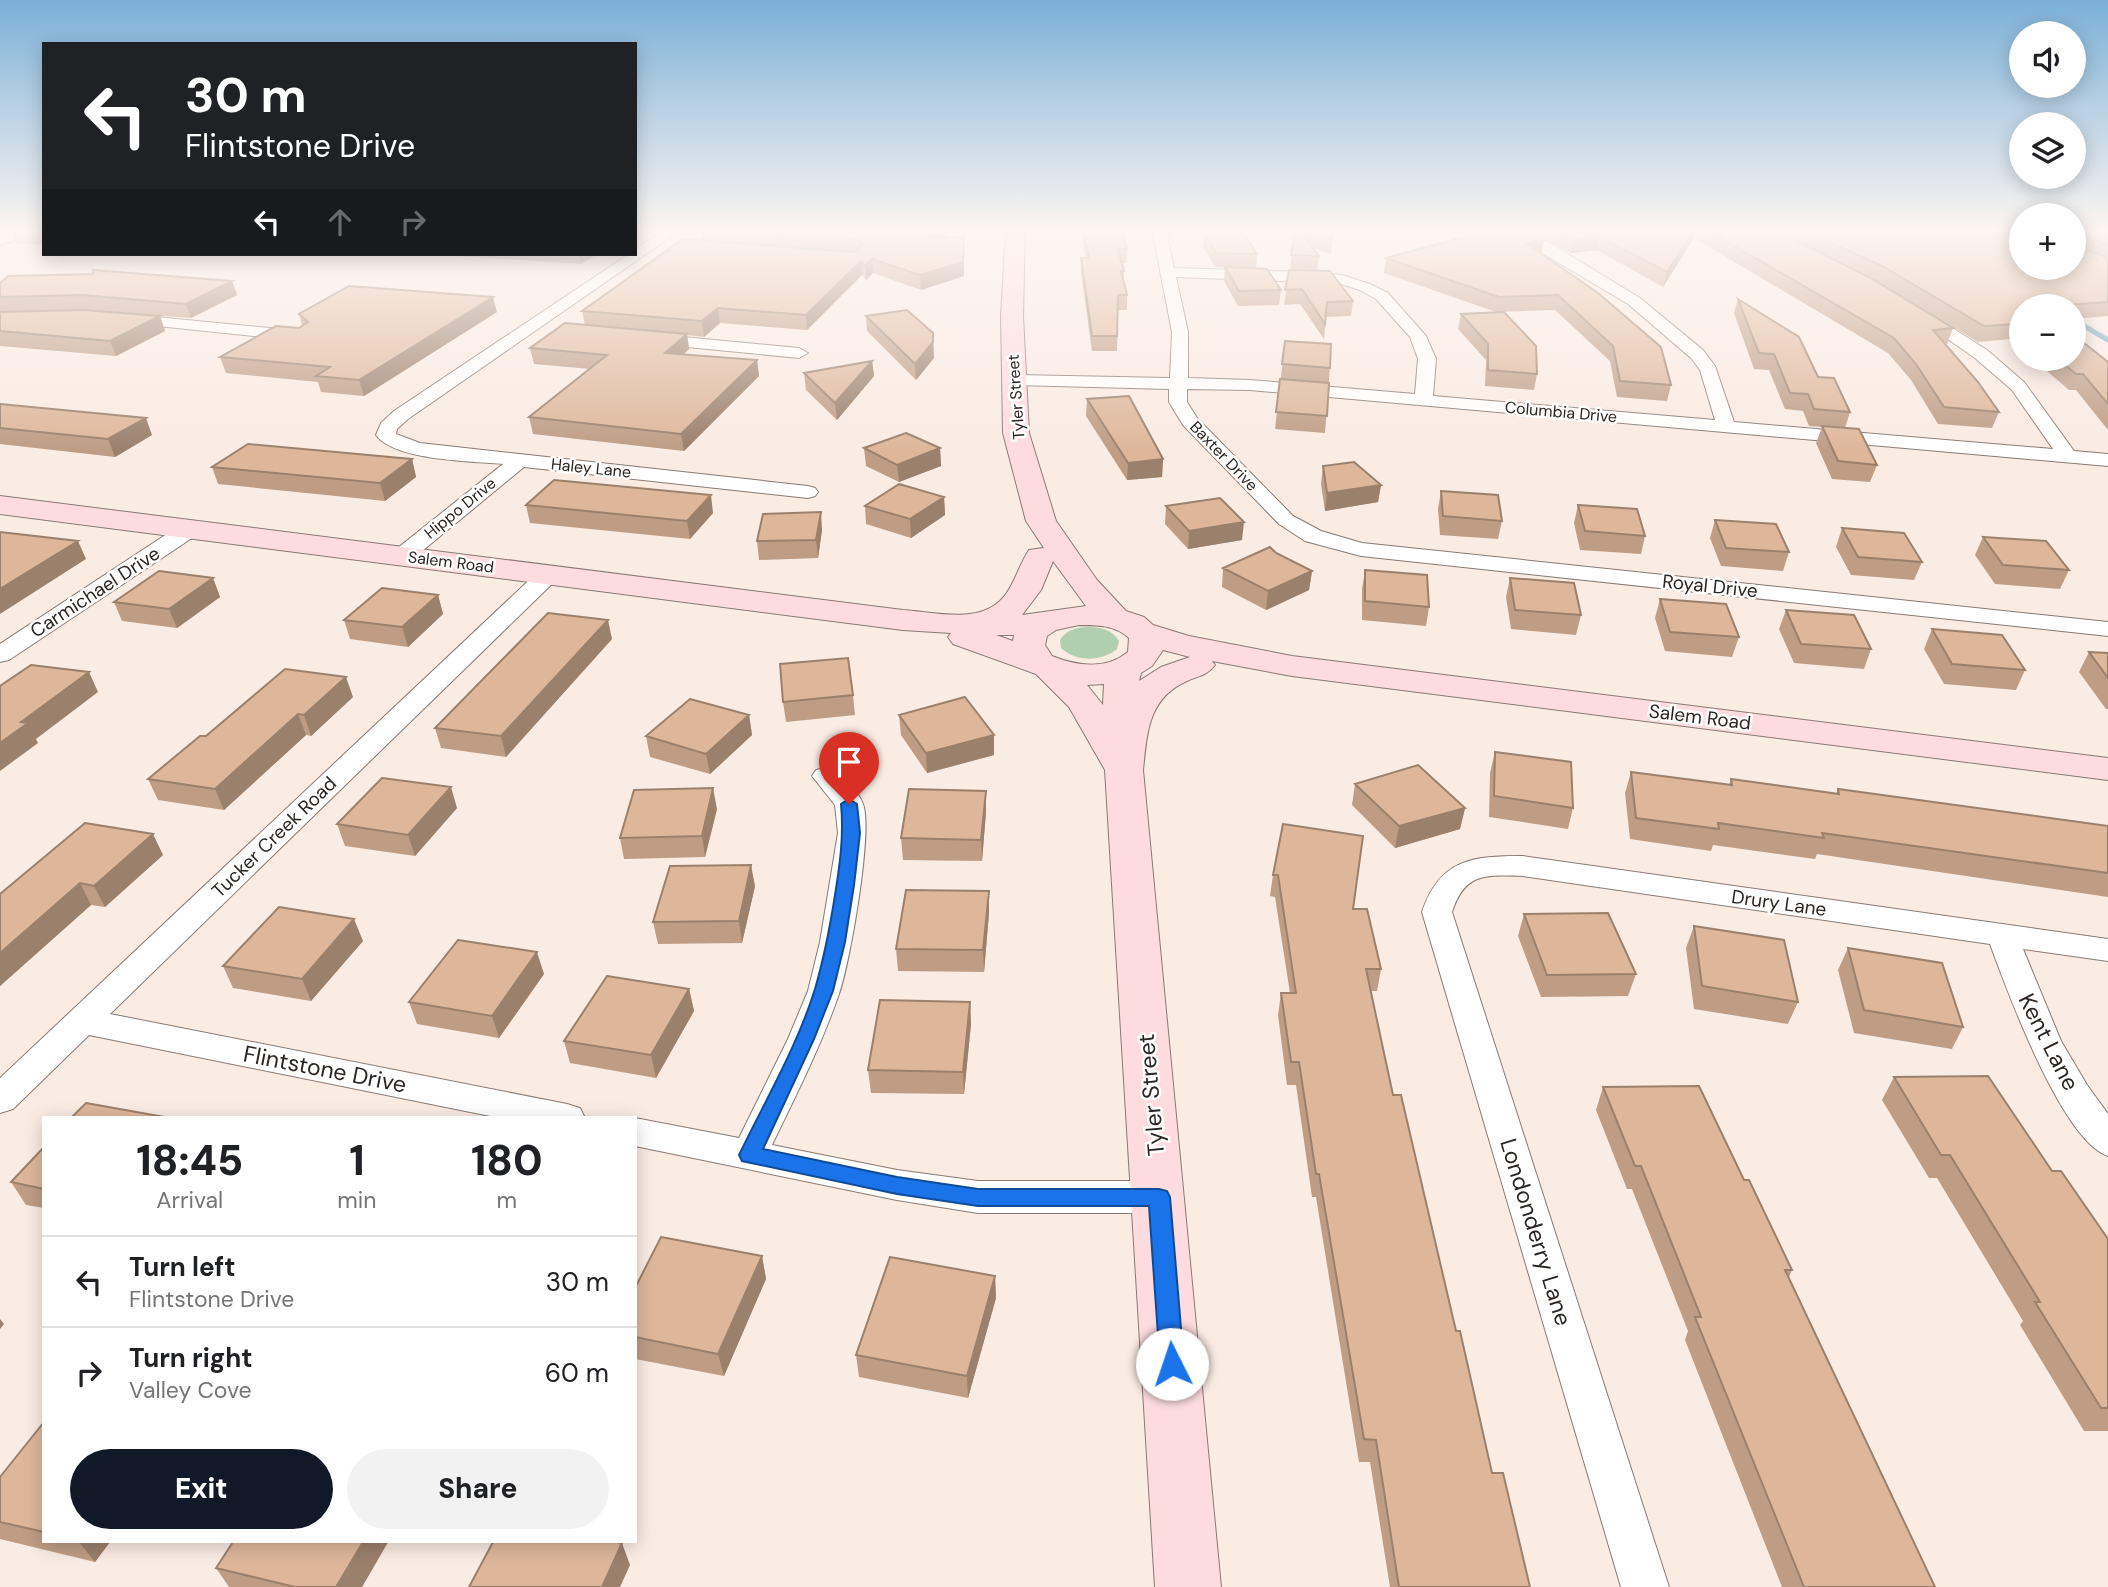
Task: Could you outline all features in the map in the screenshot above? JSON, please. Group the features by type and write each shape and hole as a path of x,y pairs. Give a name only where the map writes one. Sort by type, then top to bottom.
{"main road":[{"name":"Tyler Street","path":"1014,303 1013,380 1016,433 1041,521 1040,556 1054,593 1048,621"},
{"name":"Salem Road","path":"0,505 903,620 983,625 1048,621 1077,614 1112,616"},
{"name":"Tyler Street","path":"1041,521 1086,587 1112,616"},
{"path":"983,625 1015,607 1040,556"},
{"path":"1112,616 1125,620 1134,655"},
{"name":"Salem Road","path":"903,620 983,640 1078,675 1094,676 1134,655 1182,645 1292,666 2108,769"},
{"path":"1043,664 1029,651 1028,641 1033,631 1048,621"},
{"name":"Tyler Street","path":"1134,655 1121,684 1121,710 1127,748 1188,1587"},
{"name":"Salem Road","path":"1134,655 1198,665 1292,666"},
{"name":"Tyler Street","path":"1043,664 1083,701 1127,748"},
{"path":"1127,748 1134,712 1157,683 1170,673 1198,665"}],"street":[{"path":"529,328 566,303"},
{"name":"Baxter Drive","path":"1175,303 1180,332 1178,402 1190,421 1286,520 1313,536"},
{"path":"1388,303 1418,336 1427,359 1424,400"},
{"path":"1636,303 1697,354 1709,370 1726,426"},
{"path":"1904,305 1981,354 2018,386 2068,456"},
{"path":"102,318 302,336"},
{"path":"529,328 562,331"},
{"name":"Haley Lane","path":"529,328 401,415 388,427 386,435 391,441 402,446 808,492"},
{"path":"632,338 799,353"},
{"name":"Columbia Drive","path":"1013,380 1250,385 2108,460"},
{"name":"Hippo Drive","path":"402,556 519,461"},
{"name":"Carmichael Drive","path":"0,655 190,529"},
{"name":"Royal Drive","path":"1313,536 1362,549 2108,629"},
{"name":"Tucker Creek Road","path":"0,1099 548,575"},
{"path":"749,1155 805,1039 824,991 836,942 852,833 849,804 827,776"},
{"name":"Drury Lane","path":"1452,879 1466,870 1490,865 1523,866 2108,950"},
{"name":"Londonderry Lane","path":"1452,879 1441,895 1437,912 1645,1587"},
{"name":"Kent Lane","path":"2001,935 2044,1042 2074,1095 2108,1142"},
{"name":"Flintstone Drive","path":"82,1021 557,1116"},
{"path":"637,1132 897,1185 978,1197 1159,1197"}],"green space":[{"path":"1086,627 1109,631 1119,641 1117,649 1104,656 1089,659 1074,656 1061,648 1060,640 1065,634"}],"building":[{"path":"319,303 483,303 359,380 316,376 330,367 220,357 276,326 299,328 308,322 299,314"},
{"path":"593,303 818,303 806,315 718,308 702,321 582,311"},
{"path":"1087,303 1118,303 1117,336 1092,336"},
{"path":"1311,303 1327,303 1325,324"},
{"path":"1567,303 1610,303 1661,347 1671,385 1620,381 1613,346"},
{"path":"1740,303 1745,303 1799,337 1818,377 1834,378 1850,412 1814,409 1808,394 1790,393 1774,354 1759,353"},
{"path":"1833,303 1912,303 1953,328 1933,330 1978,382 1999,412 1944,407 1916,364 1894,338"},
{"path":"1945,303 2009,303 2009,324 1984,326"},
{"path":"83,310 160,316 110,341 0,331 0,312"},
{"path":"907,310 933,333 933,342 915,364 866,316"},
{"path":"1504,312 1536,346 1537,374 1488,370 1488,344 1461,314"},
{"path":"565,323 687,334 665,353 757,360 681,434 529,417 607,355 530,348"},
{"path":"1285,341 1331,344 1330,368 1282,364"},
{"path":"2086,345 2108,362 2108,404 2083,374 2072,371 2086,371"},
{"path":"872,361 835,403 804,373"},
{"path":"1280,379 1329,383 1327,416 1276,412"},
{"path":"1129,396 1163,459 1128,463 1087,399"},
{"path":"0,404 146,418 108,439 0,428"},
{"path":"1822,426 1859,429 1877,465 1838,461"},
{"path":"906,433 940,448 897,465 864,448"},
{"path":"248,444 412,459 380,483 212,467"},
{"path":"1354,462 1381,485 1327,493 1323,466"},
{"path":"554,480 711,495 687,521 526,505"},
{"path":"899,484 944,497 910,519 865,506"},
{"path":"1441,491 1498,495 1502,521 1443,516"},
{"path":"1220,498 1244,522 1189,531 1166,506"},
{"path":"1578,505 1637,509 1645,536 1585,531"},
{"path":"821,512 816,540 757,541 763,514"},
{"path":"1715,520 1776,524 1789,552 1726,548"},
{"path":"1842,528 1904,533 1922,562 1858,557"},
{"path":"0,532 78,541 0,589"},
{"path":"1983,537 2046,541 2069,570 2003,565"},
{"path":"1270,547 1276,553 1312,571 1268,591 1223,568"},
{"path":"1365,570 1427,575 1429,607 1365,601"},
{"path":"159,571 213,578 169,609 114,602"},
{"path":"1510,578 1574,583 1581,615 1515,610"},
{"path":"382,588 438,595 402,627 344,620"},
{"path":"1660,599 1726,604 1739,637 1670,632"},
{"path":"1786,610 1854,615 1871,649 1801,644"},
{"path":"548,613 608,620 501,736 435,728"},
{"path":"1932,629 2002,635 2025,670 1952,664"},
{"path":"2089,652 2108,653 2108,678"},
{"path":"848,658 853,695 783,702 780,664"},
{"path":"31,665 89,672 21,722 28,723 0,743 0,686"},
{"path":"285,669 346,677 304,715 298,714 215,789 148,779 200,736 206,736"},
{"path":"965,697 994,735 926,753 899,715"},
{"path":"690,699 749,715 706,754 646,736"},
{"path":"1495,752 1571,762 1573,808 1494,796"},
{"path":"1418,765 1465,808 1399,826 1355,784"},
{"path":"1631,772 1732,785 1731,779 1839,794 1838,789 2108,826 2108,873 1822,833 1824,838 1718,823 1719,829 1636,818"},
{"path":"382,778 451,787 408,835 337,824"},
{"path":"713,788 702,836 620,838 634,790"},
{"path":"909,789 986,791 981,840 901,838"},
{"path":"85,823 153,834 94,886 80,883 0,953 0,894"},
{"path":"1283,824 1363,836 1353,909 1367,909 1381,969 1366,969 1393,1095 1401,1095 1456,1331 1460,1331 1492,1473 1503,1473 1530,1587 1399,1587 1376,1440 1364,1439 1319,1174 1316,1174 1299,1062 1291,1062 1281,993 1296,993 1278,875 1273,875"},
{"path":"751,865 739,921 653,922 670,866"},
{"path":"906,890 989,891 983,950 896,949"},
{"path":"279,907 354,919 302,979 223,966"},
{"path":"1608,913 1636,974 1547,975 1524,914"},
{"path":"1694,926 1784,940 1798,1002 1702,986"},
{"path":"458,940 537,952 492,1016 409,1002"},
{"path":"1848,948 1942,963 1963,1027 1864,1010"},
{"path":"607,976 689,989 651,1055 564,1041"},
{"path":"880,1000 970,1002 963,1072 868,1070"},
{"path":"1988,1076 2052,1171 2061,1171 2108,1239 2108,1408 2101,1408 2035,1302 2040,1302 1950,1155 1941,1155 1894,1077"},
{"path":"1699,1086 1744,1180 1749,1180 1792,1270 1785,1270 1935,1587 1804,1587 1695,1317 1701,1317 1641,1166 1635,1166 1603,1087"},
{"path":"86,1103 159,1116 73,1116"},
{"path":"42,1149 42,1189 11,1182"},
{"path":"661,1237 762,1256 718,1354 637,1337 637,1284"},
{"path":"890,1257 995,1276 967,1376 856,1355"},
{"path":"42,1424 42,1532 0,1522 0,1477"},
{"path":"232,1543 362,1543 336,1587 295,1587 216,1568"},
{"path":"492,1543 622,1543 602,1587 469,1587"}],"waterway":[{"path":"2086,327 2108,340"}],"route":[{"path":"849,804 852,833 836,942 824,991 805,1039 749,1155 897,1185 978,1197 1159,1197 1172,1364"}]}
